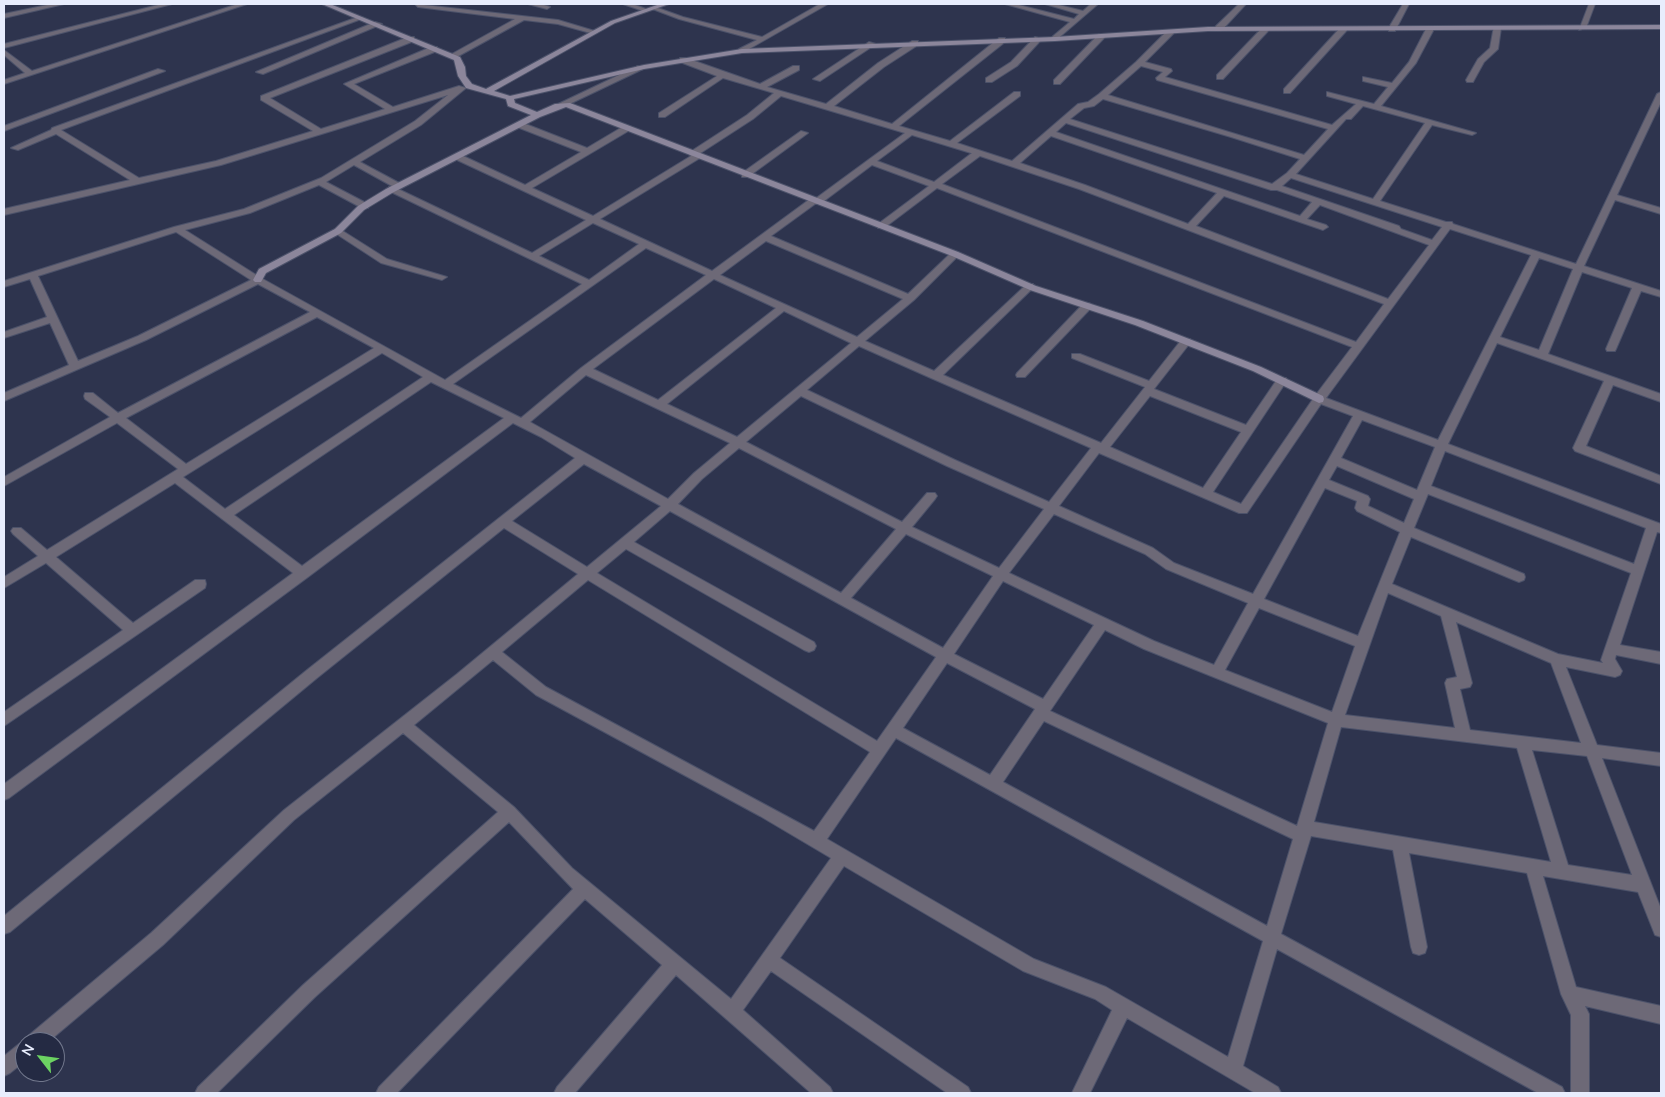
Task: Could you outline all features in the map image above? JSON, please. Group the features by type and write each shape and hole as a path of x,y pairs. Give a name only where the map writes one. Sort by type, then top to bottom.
{"street":[{"path":"4,16 61,4"},
{"path":"4,46 170,4"},
{"path":"4,82 244,4"},
{"path":"324,4 378,24 457,59 465,87"},
{"path":"421,4 418,6 558,22 594,32"},
{"path":"531,4 547,7"},
{"path":"626,4 762,39"},
{"path":"486,92 613,22 666,4"},
{"path":"742,51 825,4"},
{"path":"1008,4 1074,21"},
{"path":"1048,4 1084,13"},
{"path":"1055,39 1095,4"},
{"path":"1218,29 1243,4"},
{"path":"1392,29 1406,4"},
{"path":"1582,28 1592,4"},
{"path":"452,57 524,17"},
{"path":"57,132 55,130 360,18"},
{"path":"260,72 378,24"},
{"path":"4,212 218,163 465,87 510,98 642,68 742,51 872,44 1055,39 1218,29 1661,27"},
{"path":"1470,80 1480,61 1494,49 1497,28"},
{"path":"1220,77 1266,29"},
{"path":"1287,91 1344,29"},
{"path":"1376,107 1394,86 1421,48 1430,29"},
{"path":"1013,165 1081,106 1091,104 1102,96 1140,63 1171,32"},
{"path":"1057,82 1102,36"},
{"path":"989,80 1014,64 1038,39"},
{"path":"320,132 264,98 411,40"},
{"path":"893,126 1002,40"},
{"path":"828,107 881,65 915,43"},
{"path":"817,79 872,44"},
{"path":"390,109 348,84 434,49"},
{"path":"4,52 30,73"},
{"path":"683,60 723,75 893,126 1082,187 1391,302"},
{"path":"1140,63 1168,72 1160,78 1334,128"},
{"path":"4,397 142,338 258,280 262,271 338,231 364,206 395,188 520,124 642,68"},
{"path":"761,87 796,68"},
{"path":"14,148 35,129 161,71"},
{"path":"662,115 723,75"},
{"path":"1366,79 1394,86"},
{"path":"4,284 177,229 247,211 319,182 418,123 465,87"},
{"path":"533,256 695,155 750,117 780,92"},
{"path":"950,144 1017,94"},
{"path":"1330,94 1472,133"},
{"path":"1542,355 1579,267 1661,94"},
{"path":"1102,96 1304,158"},
{"path":"510,98 511,104 537,116"},
{"path":"1064,120 1274,188 1290,175 1344,117 1348,117 1361,103"},
{"path":"558,106 573,106 745,175 955,254 1030,286 1257,368 1319,399 1442,447 1658,526 1637,570 1608,660 1615,671 1556,659 1384,586"},
{"path":"1376,201 1430,122"},
{"path":"520,124 587,151"},
{"path":"5,127 57,132 139,182"},
{"path":"525,188 627,128"},
{"path":"4,792 911,132"},
{"path":"745,175 804,133"},
{"path":"1050,133 1323,227"},
{"path":"882,226 978,153"},
{"path":"458,157 858,342 1242,510 1319,399 1449,224"},
{"path":"354,162 395,188 590,284"},
{"path":"871,162 1358,346"},
{"path":"1290,175 1449,224 1661,294"},
{"path":"319,182 364,206"},
{"path":"1275,186 1396,228 1396,230 1435,244"},
{"path":"1188,228 1222,193"},
{"path":"1613,197 1661,211"},
{"path":"1301,220 1318,201"},
{"path":"177,229 258,280 382,348 430,377 545,434 583,458 671,504 1042,710 1304,832 1400,844 1644,885"},
{"path":"338,231 384,260 442,277"},
{"path":"765,237 910,298"},
{"path":"445,385 647,243"},
{"path":"1233,1070 1336,720 1384,586 1447,432 1537,253"},
{"path":"46,1032 157,939 289,815 404,725 671,504 698,476 910,298 955,254"},
{"path":"33,275 75,366"},
{"path":"934,376 1030,286"},
{"path":"1611,349 1638,286"},
{"path":"1021,375 1086,306"},
{"path":"660,404 783,307"},
{"path":"4,482 117,418 316,312"},
{"path":"4,335 53,318"},
{"path":"1494,338 1661,398"},
{"path":"816,841 1001,574 1051,508 1150,388 1186,341"},
{"path":"4,583 382,348"},
{"path":"1076,356 1247,430"},
{"path":"585,370 660,404 904,528 1149,645 1336,720 1661,759"},
{"path":"225,515 430,377"},
{"path":"1205,494 1282,380"},
{"path":"1610,380 1579,448 1661,480"},
{"path":"800,391 1149,552 1170,566 1363,644"},
{"path":"90,396 185,469"},
{"path":"1217,672 1359,414"},
{"path":"5,922 583,458"},
{"path":"1334,460 1637,570"},
{"path":"174,476 303,574"},
{"path":"1322,482 1364,499 1361,508 1407,530 1519,577"},
{"path":"843,599 931,496"},
{"path":"503,521 588,572 672,626 878,749"},
{"path":"17,531 133,631"},
{"path":"624,542 809,646"},
{"path":"4,720 200,584"},
{"path":"1447,612 1465,683 1452,683 1464,735"},
{"path":"992,785 1103,623"},
{"path":"1612,649 1661,658"},
{"path":"492,652 541,691 765,811 1029,965 1100,993 1233,1070 1254,1088 1272,1093"},
{"path":"1556,659 1644,885 1655,901 1661,929"},
{"path":"404,725 510,812 566,873 732,1012 824,1093"},
{"path":"892,729 1556,1093"},
{"path":"1522,742 1562,872"},
{"path":"204,1093 309,991 510,812"},
{"path":"1400,844 1418,947"},
{"path":"732,1012 841,857"},
{"path":"1533,867 1570,994 1580,1014 1580,1093"},
{"path":"385,1093 585,888"},
{"path":"768,960 962,1093"},
{"path":"563,1093 674,964"},
{"path":"1570,994 1661,1015"},
{"path":"1081,1093 1123,1006"},
{"path":"4,1067 15,1058"}]}
